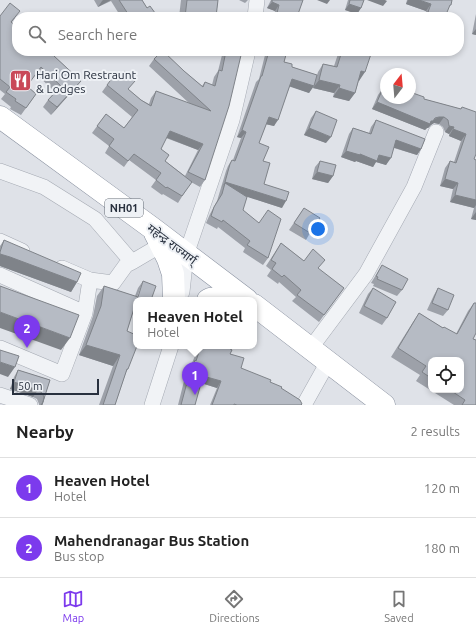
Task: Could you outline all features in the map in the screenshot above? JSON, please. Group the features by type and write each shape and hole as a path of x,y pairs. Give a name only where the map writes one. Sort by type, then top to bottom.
{"highway":[{"name":"महेन्द्र राज्मार्ग्","path":"0,117 156,236 186,255 244,297"},
{"path":"156,236 168,259 173,274 174,297"},
{"path":"257,307 384,405"}],"street":[{"path":"256,12 257,0"},
{"path":"181,297 186,255 232,120 247,56"},
{"path":"310,349 366,274 414,187 436,132"},
{"path":"0,171 44,187 94,219 132,262"},
{"path":"48,262 90,280 113,283 126,265 132,262 156,236"},
{"path":"0,241 35,256"},
{"path":"0,275 85,314"},
{"path":"0,348 62,374 85,314 90,280"},
{"path":"152,405 170,349"},
{"path":"304,405 328,362"},
{"path":"0,395 30,405"}],"building":[{"path":"119,0 142,0 147,8 150,6 154,12 127,12"},
{"path":"187,0 218,0 217,12 186,12"},
{"path":"272,0 303,0 299,12 277,12 279,5 272,2"},
{"path":"350,0 364,0 361,8 349,4"},
{"path":"419,0 452,0 447,12 428,12 431,4"},
{"path":"10,3 20,11 12,12 12,56 54,56 81,81 57,107 48,100 61,86 41,67 27,86 36,94 26,108 15,101 16,99 6,92 10,87 0,79 0,16"},
{"path":"157,56 168,56 203,87 205,82 215,86 219,70 222,71 225,56 241,56 229,106 205,180 188,172 203,144 170,131 161,149 169,155 165,161 192,182 182,196 167,187 166,188 156,180 161,173 134,154 128,161 109,146 114,139 97,126 106,114 124,128 138,110 107,85 113,77 117,80 124,71 135,81 128,89 151,106 156,91 211,111 154,59"},
{"path":"268,56 286,56 284,62 292,64 292,67 317,75 314,86 292,79 278,120 269,117 259,143 269,147 263,161 270,163 264,184 289,192 286,201 225,182 230,164 232,160 235,161 246,132 242,130 262,76"},
{"path":"340,56 370,56 365,72 361,71 355,93 339,88 340,85 319,80 323,64 337,67"},
{"path":"416,94 424,97 424,99 461,109 462,107 476,112 476,154 474,159 476,160 476,200 455,195 458,183 445,179 450,161 456,163 466,134 453,129 454,127 449,126 448,120 444,117 435,118 430,124 382,104 416,104"},
{"path":"380,95 380,103 377,102"},
{"path":"316,111 337,120 331,137 309,128"},
{"path":"376,120 425,139 421,149 396,140 391,158 379,155 377,161 360,154 346,151 353,128 371,134"},
{"path":"320,161 336,165 333,176 317,172"},
{"path":"225,183 247,197 243,210 259,223 268,210 281,219 268,258 247,245 250,241 223,220 222,222 211,216 214,207 222,194"},
{"path":"304,208 320,218 310,233 294,223"},
{"path":"4,240 81,273 77,282 0,254"},
{"path":"281,243 304,261 313,249 325,260 318,268 344,288 324,315 297,295 301,290 284,275 282,277 272,269 276,263 271,260"},
{"path":"382,265 408,279 402,290 377,279 378,277 376,276"},
{"path":"143,281 156,286 152,297 138,297"},
{"path":"0,286 79,315 70,338 0,312"},
{"path":"104,286 138,297 133,297 133,312 127,331 133,334 133,349 136,349 127,369 115,405 103,405 120,355 86,345 101,306"},
{"path":"373,288 396,302 387,318 364,306"},
{"path":"438,288 454,295 448,310 432,303"},
{"path":"474,303 476,303 476,333 473,339 476,340 476,405 462,405 465,400 454,393 464,393 464,357 428,357 428,376 422,372 426,366 398,348 419,313 443,328 444,327 457,334"},
{"path":"200,349 230,349 232,350 230,354 244,358 241,368 271,380 270,382 282,387 281,388 300,400 302,404 212,405 221,381 203,376 195,405 181,405 189,375 195,360 196,361"},
{"path":"0,350 19,356 15,367 0,362"},
{"path":"18,370 50,380 43,402 44,397 38,390 14,382"}],"place":[{"name":"Hari Om Restraunt & Lodges","path":"21,81"},
{"name":"Mahendranagar Bus Station","path":"27,348"},
{"name":"Heaven Hotel","path":"195,395"}]}
